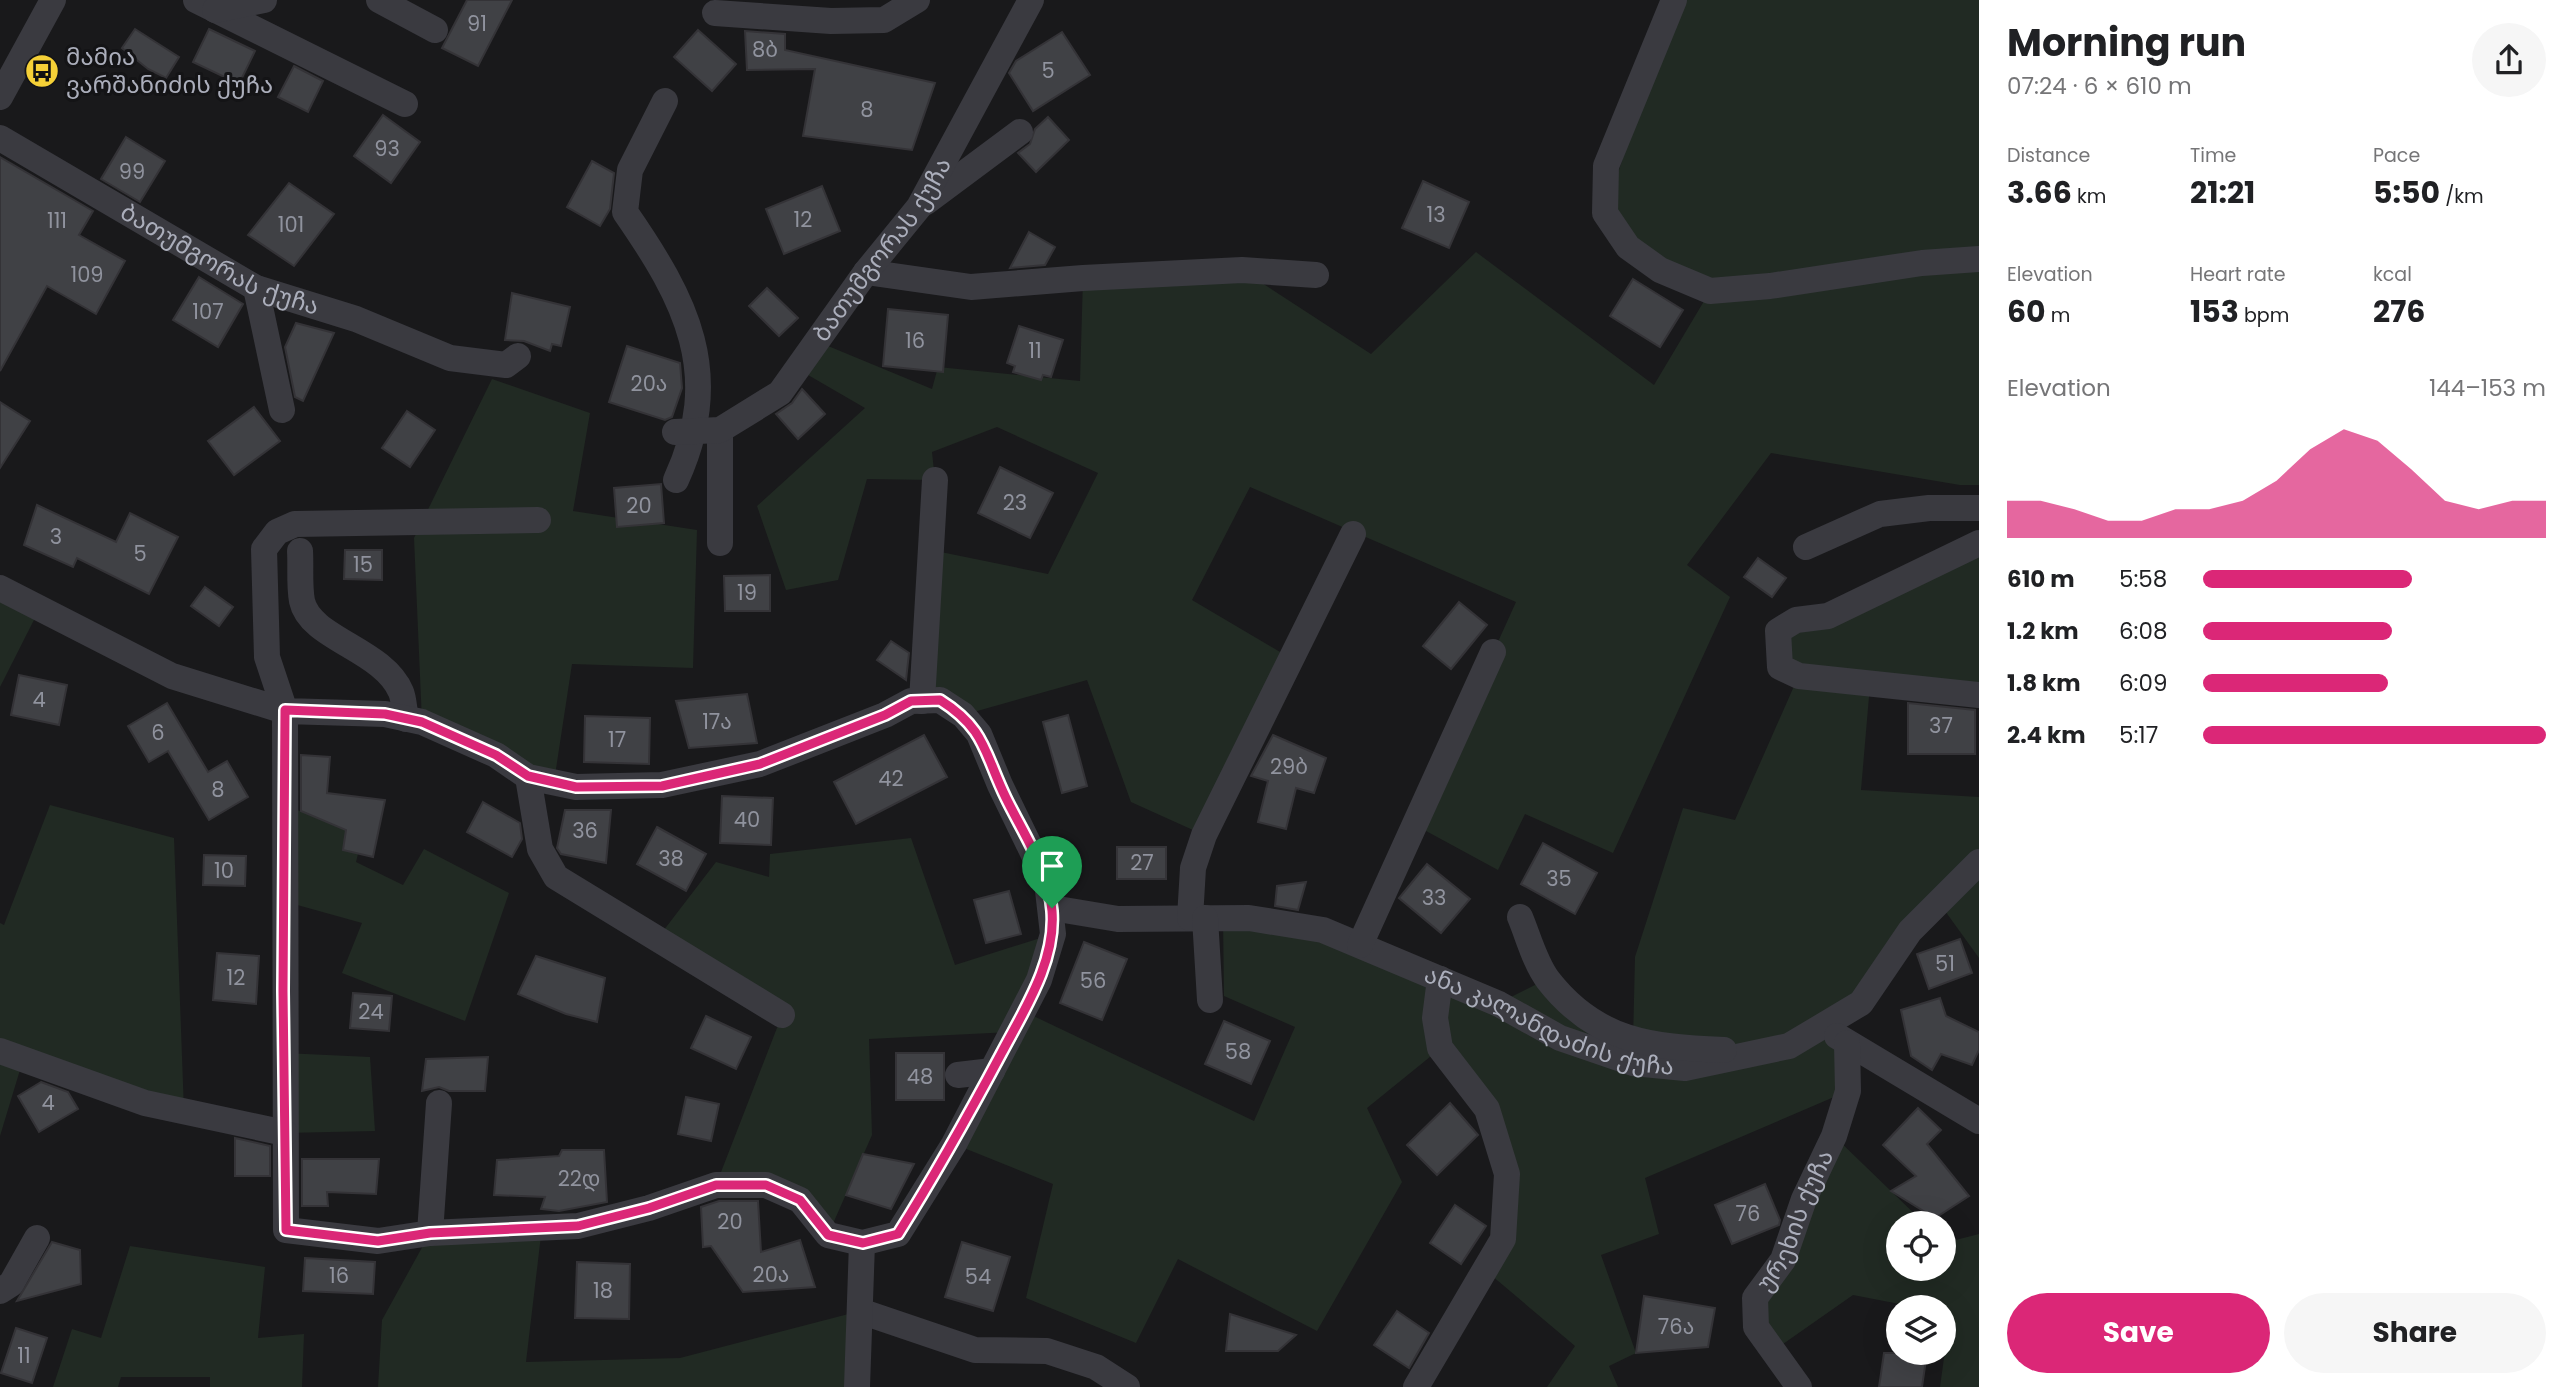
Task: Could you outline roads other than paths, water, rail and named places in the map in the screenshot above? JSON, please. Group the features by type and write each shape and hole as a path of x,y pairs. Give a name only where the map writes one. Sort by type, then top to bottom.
{"street":[{"path":"0,97 53,0"},
{"path":"205,5 264,0"},
{"path":"379,0 435,30"},
{"path":"715,13 831,21 884,20 917,0"},
{"name":"ბათუმგორას ქუჩა","path":"697,431 780,393 866,272 919,207 1031,0"},
{"path":"1674,0 1606,166 1605,213 1628,247 1660,270 1710,291 1770,286 1922,263 1979,260"},
{"path":"205,5 405,104"},
{"path":"665,101 630,170 625,212 662,264 689,326 701,380 697,431 720,543"},
{"path":"919,207 1020,132"},
{"name":"ბათუმგორას ქუჩა","path":"0,138 256,288 356,319 450,358 506,365 518,356"},
{"path":"866,272 971,288 1242,270 1316,275"},
{"path":"256,288 282,410"},
{"path":"676,480 697,431"},
{"path":"922,701 935,480"},
{"path":"1806,547 1880,514 1929,508 1979,508"},
{"path":"0,588 172,676 285,710 385,714 422,722 496,755 528,776 576,787 662,786 760,764 885,715 911,701 940,700 964,715 979,734 1000,786 1047,882 1053,934 1039,980 992,1071 954,1144 898,1234 863,1243 828,1235 800,1200 766,1185 716,1185 649,1208 578,1226 430,1233 378,1241 286,1230 285,710 267,657 264,549 277,531 295,524 538,520"},
{"path":"1210,1000 1193,868 1204,835 1353,534"},
{"path":"1979,543 1828,616 1796,620 1778,631 1777,646 1780,667 1799,677 1979,695"},
{"path":"300,551 302,603 317,624 368,654 383,669 401,691 406,719"},
{"path":"1360,945 1493,652"},
{"path":"528,776 540,849 556,877 782,1015"},
{"name":"ანა კალანდაძის ქუჩა","path":"1052,908 1118,919 1249,918 1323,930 1499,1004 1560,1038 1633,1063 1685,1068 1789,1046 1861,1003 1910,931 1979,862"},
{"path":"1520,916 1547,979 1591,1023 1633,1042 1760,1052"},
{"path":"1416,1387 1503,1239 1507,1174 1487,1108 1440,1048 1435,1018 1440,979"},
{"path":"1821,1026 1979,1121"},
{"name":"ურეხის ქუჩა","path":"1799,1387 1756,1327 1755,1298 1783,1260 1804,1199 1834,1136 1848,1091 1847,1043"},
{"path":"0,1051 145,1103 285,1133"},
{"path":"958,1075 992,1071"},
{"path":"430,1233 439,1103"},
{"path":"0,1291 11,1284 37,1238"},
{"path":"857,1387 863,1243"},
{"path":"860,1311 975,1350 1047,1351 1096,1367 1127,1387"}],"place":[{"name":"მამია ვარშანიძის ქუჩა","path":"42,71"}]}
